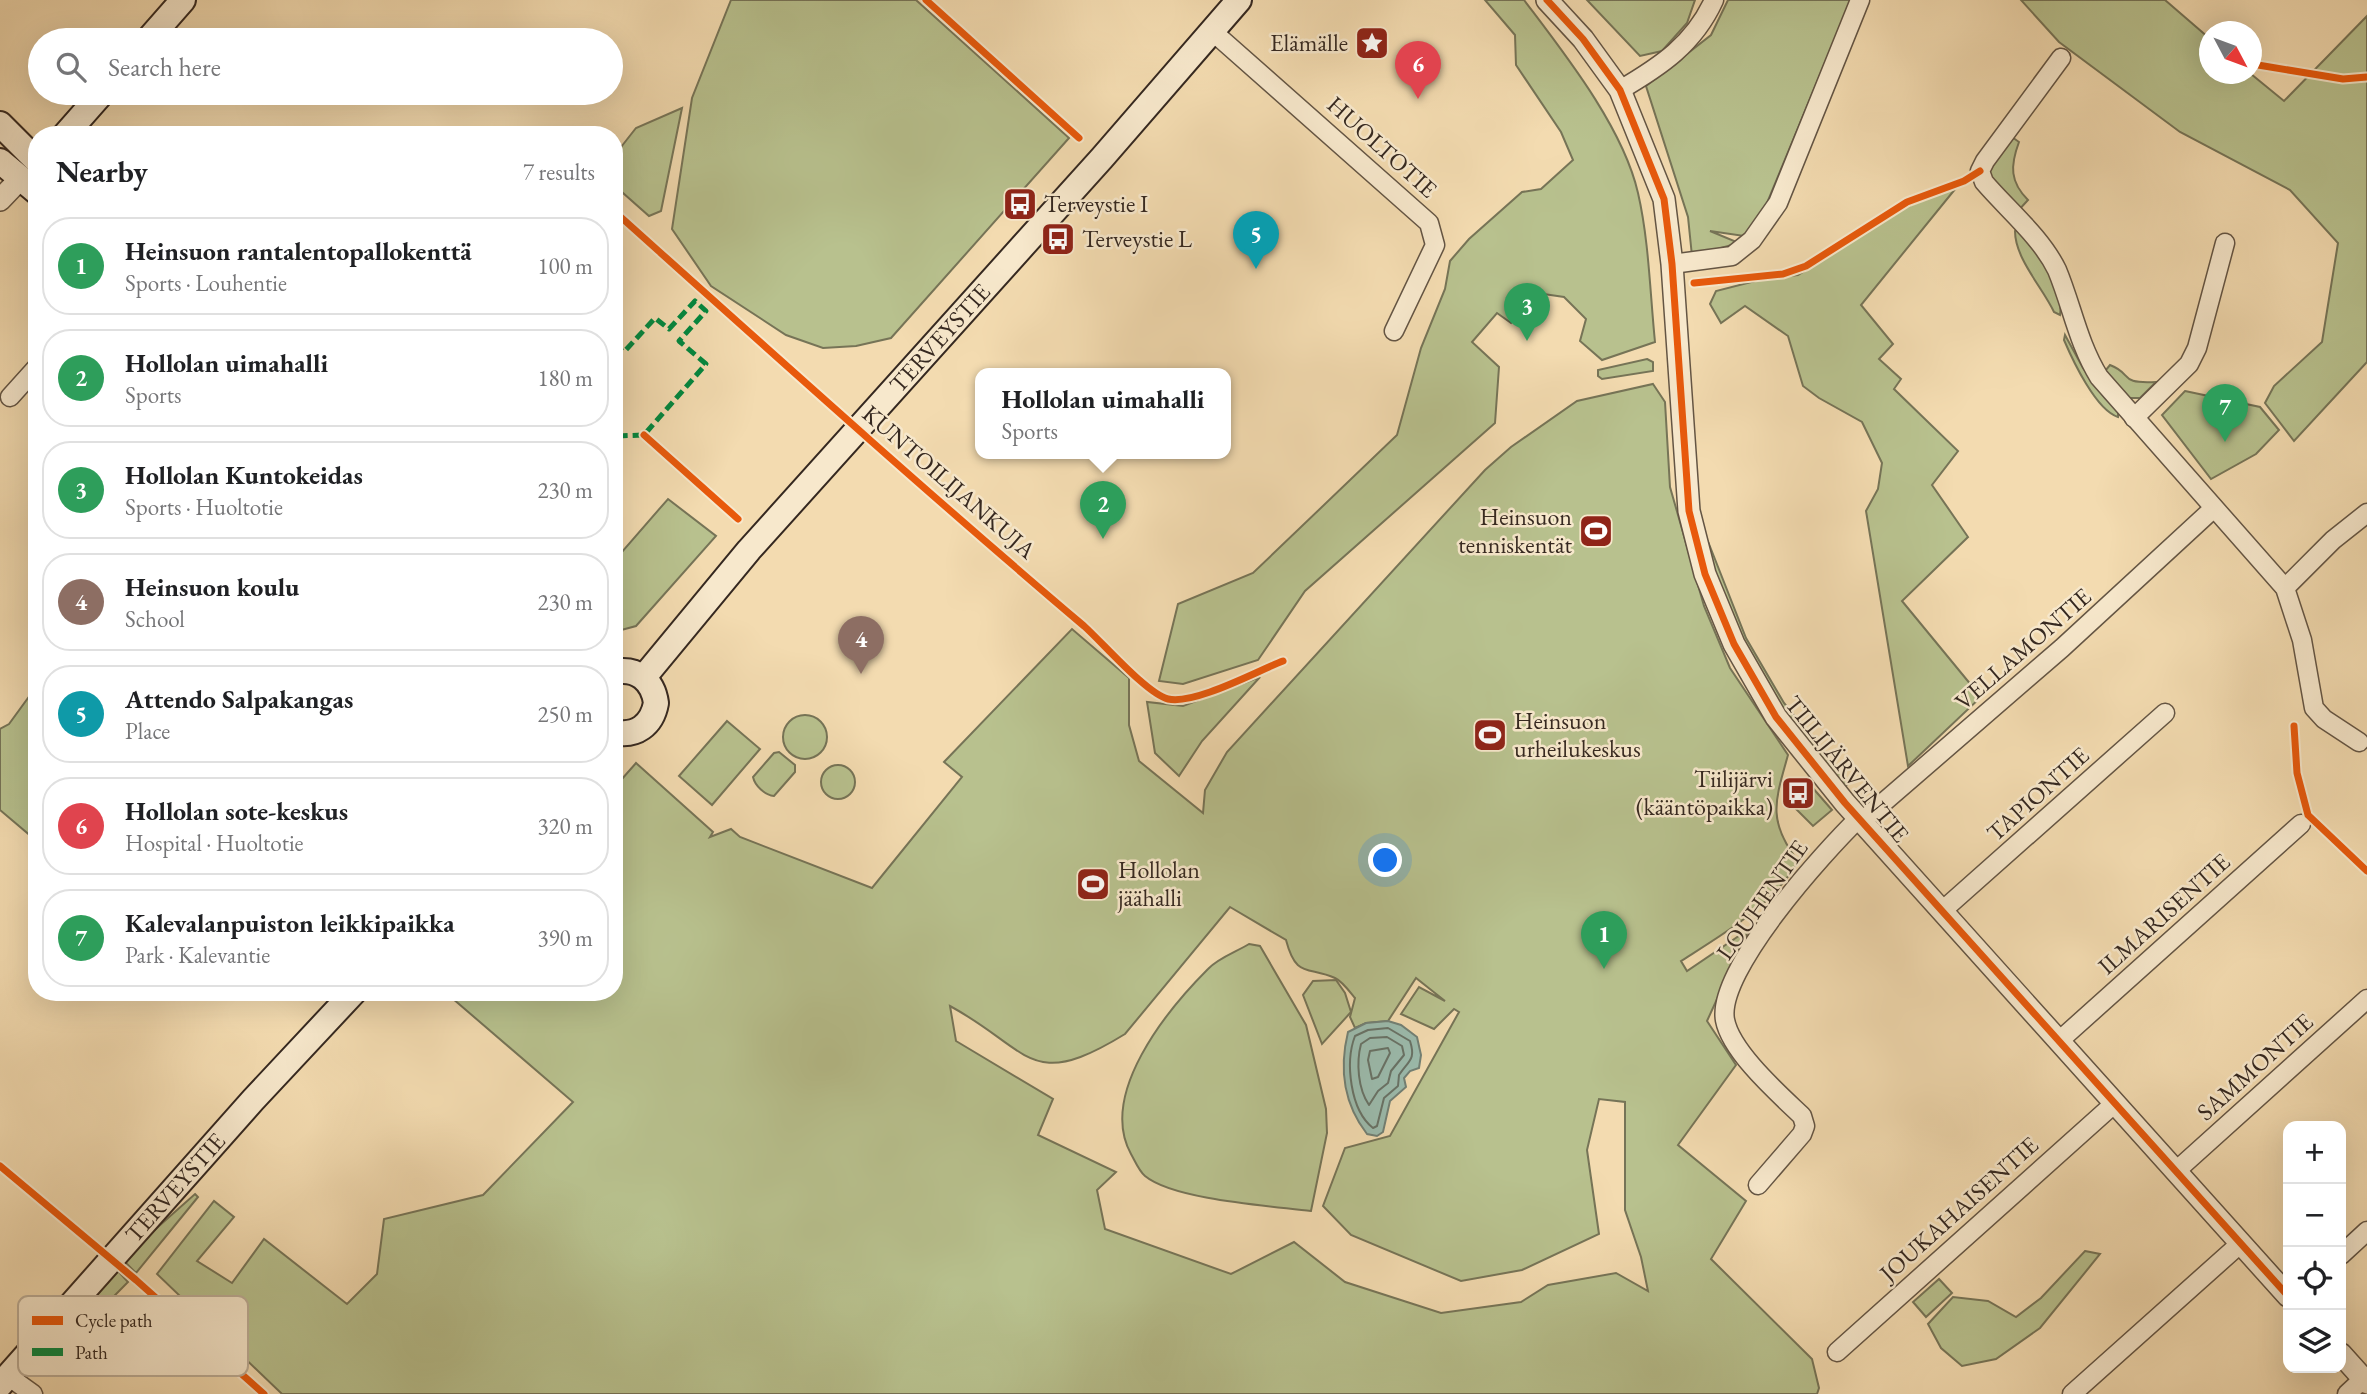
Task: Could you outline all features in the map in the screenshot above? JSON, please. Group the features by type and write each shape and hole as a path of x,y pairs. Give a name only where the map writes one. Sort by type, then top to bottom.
{"main road":[{"path":"158,28 183,0"},
{"name":"TERVEYSTIE","path":"644,677 749,550 1239,0"},
{"path":"73,126 91,105"},
{"path":"0,124 28,164"},
{"path":"0,161 28,169"},
{"path":"623,670 644,677 655,694 656,703 651,719 630,733 623,733"},
{"name":"TERVEYSTIE","path":"79,1296 253,1100 346,1001"},
{"name":"TERVEYSTIE","path":"4,1380 18,1364"}],"street":[{"name":"TIILIJÄRVENTIE","path":"1548,0 1583,39 1620,90 1664,199 1672,264 1689,511 1705,574 1734,644 1776,717 1860,820 2283,1290"},
{"path":"1620,90 1667,61 1684,47 1706,18 1714,0"},
{"path":"1672,264 1732,256 1752,240 1778,203 1860,0"},
{"name":"HUOLTOTIE","path":"1212,31 1429,223 1435,245 1394,331"},
{"path":"2061,58 2018,114 1980,172 1984,182 2046,252 2057,271 2087,358 2099,377 2285,588 2302,640 2314,708 2324,719 2359,742"},
{"path":"0,201 28,176"},
{"path":"2134,418 2189,364 2197,348 2225,243"},
{"path":"10,397 28,378"},
{"name":"VELLAMONTIE","path":"1860,820 2062,648 2214,508"},
{"path":"2285,588 2324,552 2333,540 2367,513"},
{"name":"TAPIONTIE","path":"1942,911 2165,713"},
{"name":"LOUHENTIE","path":"1758,1185 1802,1134 1805,1126 1802,1116 1734,1041 1725,1020 1728,996 1746,957 1780,909 1819,858 1860,820"},
{"name":"ILMARISENTIE","path":"2059,1041 2301,824"},
{"name":"SAMMONTIE","path":"2176,1171 2367,999"},
{"name":"JOUKAHAISENTIE","path":"1836,1352 2115,1103"},
{"path":"2346,1250 2367,1231"},
{"path":"2072,1394 2241,1242"},
{"path":"2346,1360 2365,1381 2347,1394"},
{"path":"4,1380 33,1394"}],"green space":[{"path":"731,0 916,0 1069,138 891,338 856,346 823,348 786,335 711,286 672,229 692,98"},
{"path":"1485,0 1524,0 1590,92 1619,142 1630,168 1642,211 1655,342 1602,360 1580,341 1586,319 1564,297 1537,293 1511,323 1497,313 1472,342 1499,367 1495,423 1305,591 1258,660 1183,684 1159,681 1178,604 1253,573 1397,435 1421,348 1445,289 1450,261 1469,239 1522,192 1541,189 1573,160 1561,132 1516,65 1515,35"},
{"path":"1587,0 1695,0 1687,23 1662,51 1640,56"},
{"path":"1728,0 1851,0 1760,220 1744,236 1710,231 1739,243 1692,256 1688,217 1646,86 1711,35"},
{"path":"2021,0 2165,0 2199,29 2199,84 2262,83 2284,101 2367,16 2367,362 2294,441 2265,403 2274,386 2322,342 2338,243 2290,190 2180,132 2059,42"},
{"path":"682,108 661,211 649,216 623,193 623,145 636,128"},
{"path":"2012,137 2019,142 2013,173 2018,187 2028,200 2017,212 1991,183 1989,169"},
{"path":"1952,187 1956,188 1861,305 1893,344 1879,359 1901,379 1894,389 1958,451 1932,485 1968,537 1902,601 1981,697 1908,766 1866,511 1878,489 1882,463 1862,422 1803,386 1788,336 1745,306 1721,323 1710,304 1716,291 1763,279 1798,275 1854,240 1881,218"},
{"path":"2020,230 2047,270 2058,295 2060,315 2054,312 2024,263 2016,242 2015,231"},
{"path":"2065,335 2083,368 2105,398 2118,410 2118,417 2102,405 2086,384 2064,340"},
{"path":"1647,359 1653,362 1653,371 1602,379 1598,376 1598,370"},
{"path":"2110,365 2131,380 2156,382 2140,398 2125,398 2105,371"},
{"path":"1653,384 1665,402 1670,487 1704,606 1730,668 1788,755 1777,798 1778,822 1788,847 1798,861 1775,892 1746,918 1681,961 1687,971 1749,929 1707,1021 1736,1065 1678,1145 1746,1201 1711,1259 1812,1359 1819,1388 1817,1394 282,1394 248,1361 248,1296 180,1296 157,1274 214,1201 234,1217 197,1261 232,1283 264,1239 347,1304 377,1274 384,1219 483,1195 573,1102 455,1001 623,1001 623,778 636,763 713,832 710,837 731,829 740,837 872,888 962,777 944,762 1072,629 1129,678 1129,725 1139,761 1203,813 1205,790 1227,752 1485,470 1511,447 1577,401","holes":["1230,907 1286,940 1299,966 1338,979 1346,987 1355,998 1350,1017 1355,1028 1366,1023 1388,1021 1416,978 1445,1001 1419,987 1401,1014 1434,1029 1454,1009 1459,1012 1390,1136 1345,1148 1323,1206 1351,1235 1461,1281 1522,1270 1599,1234 1587,1150 1599,1099 1625,1102 1625,1210 1641,1257 1648,1291 1616,1273 1548,1285 1521,1302 1441,1313 1345,1282 1294,1242 1231,1274 1105,1229 1097,1190 1116,1172 1038,1135 1053,1099 956,1041 950,1006 1032,1059 1049,1063 1069,1061 1093,1052 1125,1034"]},
{"path":"2185,391 2260,407 2279,430 2256,454 2211,479 2162,415"},
{"path":"668,499 716,536 636,626 623,630 623,551"},
{"path":"1709,544 1746,638 1784,703 1849,783 1845,787 1782,709 1741,642 1706,548"},
{"path":"1260,677 1202,741 1179,776 1155,753 1147,702 1183,706"},
{"path":"28,698 28,834 0,810 0,729 9,724"},
{"path":"805,715 814,716 821,721 826,728 826,746 821,753 814,758 805,759 796,758 789,753 784,746 783,737 784,728 789,721 796,716"},
{"path":"727,721 760,749 712,805 679,776"},
{"path":"779,752 795,765 795,772 774,796 761,790 753,777 774,753"},
{"path":"838,765 850,770 855,782 850,794 838,799 826,794 821,782 826,770"},
{"path":"1805,779 1832,810 1813,826 1796,809"},
{"path":"1249,944 1260,946 1306,1025 1326,1109 1327,1133 1311,1211 1224,1201 1159,1184 1139,1169 1123,1131 1123,1106 1130,1080 1157,1030 1212,965"},
{"path":"1336,980 1345,993 1351,1012 1322,1044 1303,995 1313,981"},
{"path":"195,1194 198,1197 136,1273 125,1262 150,1234"},
{"path":"2085,1251 2100,1254 2040,1328 1996,1359 1962,1366 1941,1348 1928,1324 1953,1297 1988,1301 2016,1317 2041,1298"},
{"path":"118,1271 128,1282 114,1296 95,1296"},
{"path":"1939,1279 1952,1293 1926,1317 1913,1302"}],"water":[{"path":"1388,1021 1401,1025 1417,1037 1421,1055 1419,1068 1410,1071 1404,1078 1406,1087 1390,1101 1383,1132 1377,1136 1367,1134 1348,1098 1344,1072 1345,1046 1348,1032 1366,1023"}],"marked path":[{"path":"623,351 655,318 669,329 695,301 706,311 679,341 706,364 644,435 623,436"}],"cycle path":[{"path":"926,0 1079,138"},
{"path":"1547,0 1583,39 1620,90 1664,199 1672,264 1689,511 1705,574 1734,644 1776,717 1845,803 2283,1290"},
{"path":"2262,66 2343,79 2367,77"},
{"path":"1694,283 1783,274 1806,266 1907,202 1964,181 1980,171"},
{"name":"KUNTOILIJANKUJA","path":"623,219 1159,695 1180,700 1194,697 1283,661"},
{"path":"644,435 738,519"},
{"path":"2294,726 2297,773 2308,815 2367,871"},
{"path":"0,1166 154,1296"},
{"path":"244,1376 264,1394"}],"place":[{"name":"Elämälle","path":"1372,43"},
{"name":"Hollolan sote-keskus","path":"1418,99"},
{"name":"Terveystie I","path":"1020,204"},
{"name":"Terveystie L","path":"1058,239"},
{"name":"Attendo Salpakangas","path":"1256,269"},
{"name":"Hollolan Kuntokeidas","path":"1527,341"},
{"name":"Kalevalanpuiston leikkipaikka","path":"2225,442"},
{"name":"Heinsuon tenniskentät","path":"1596,531"},
{"name":"Hollolan uimahalli","path":"1103,539"},
{"name":"Heinsuon koulu","path":"861,674"},
{"name":"Heinsuon urheilukeskus","path":"1490,735"},
{"name":"Tiilijärvi (kääntöpaikka)","path":"1798,793"},
{"name":"Hollolan jäähalli","path":"1093,884"},
{"name":"Heinsuon rantalentopallokenttä","path":"1604,969"}]}
